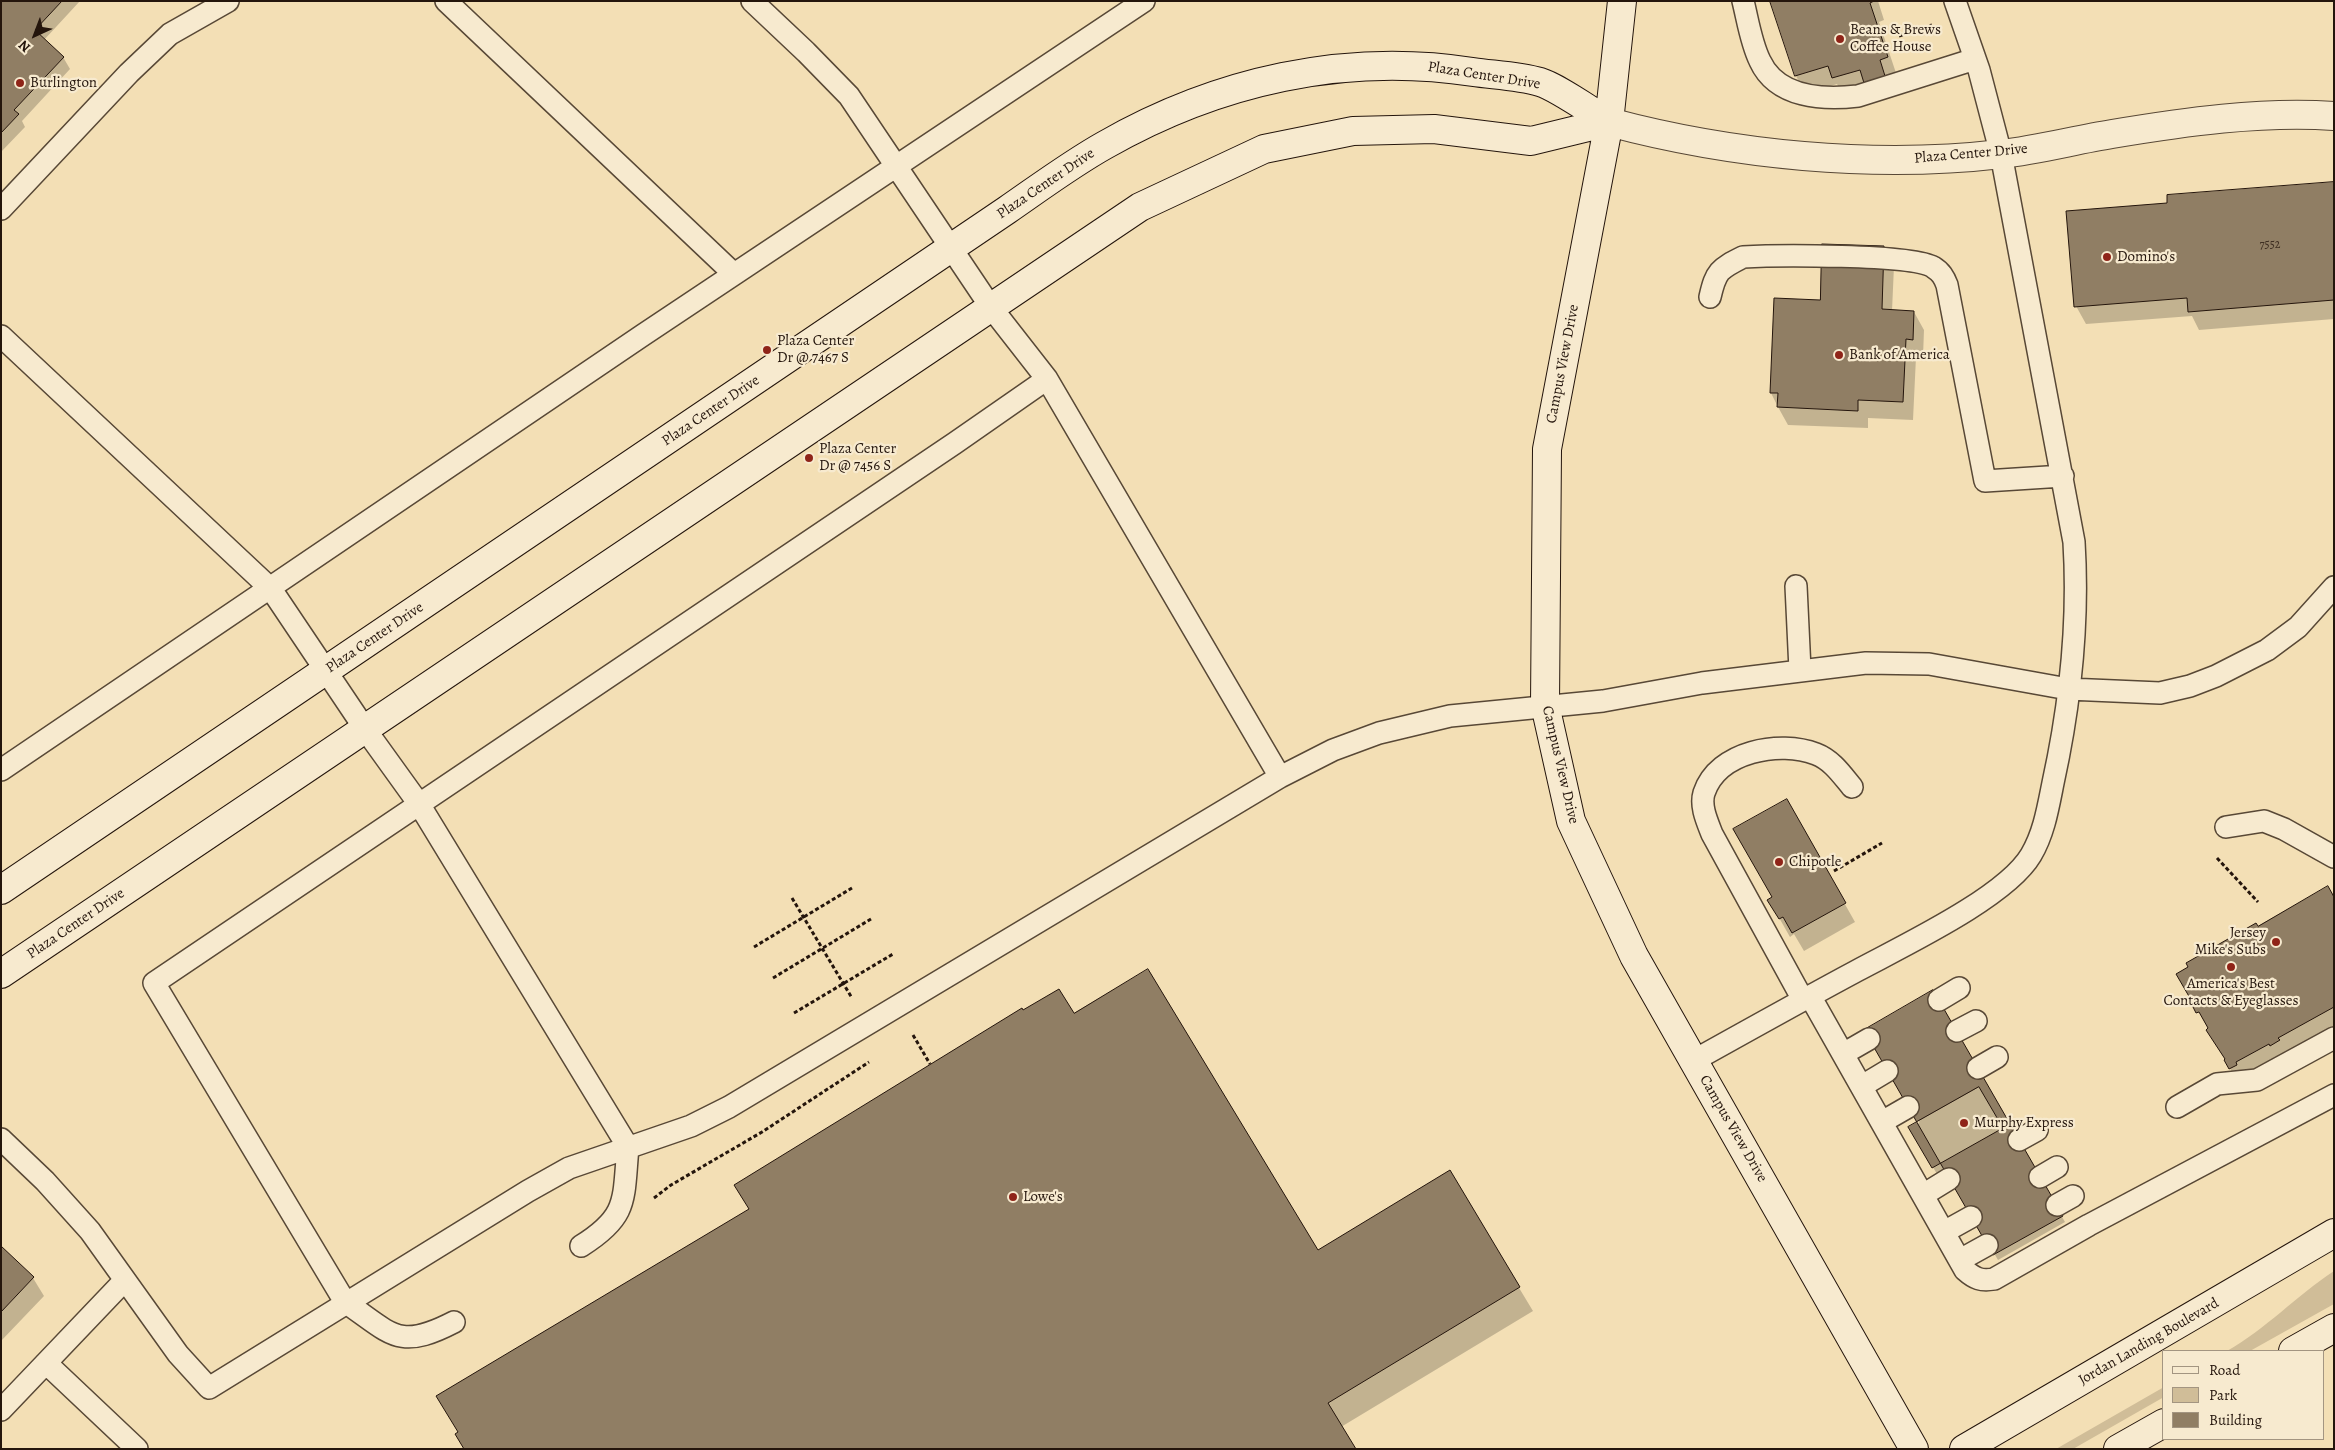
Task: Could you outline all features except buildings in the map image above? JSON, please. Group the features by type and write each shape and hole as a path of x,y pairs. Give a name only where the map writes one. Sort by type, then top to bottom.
{"street":[{"name":"Campus View Drive","path":"1622,1 1608,122 1547,449 1545,705 1571,820 1634,956 1914,1449"},
{"name":"Plaza Center Drive","path":"1,890 1113,141 1174,110 1230,89 1291,74 1369,65 1442,67 1541,82 1608,122 1669,138 1825,158 1892,160 2001,154 2113,134 2230,119 2334,116"},
{"name":"Plaza Center Drive","path":"1,974 990,306 1140,207 1264,149 1353,131 1434,129 1530,141 1608,122"},
{"name":"Jordan Landing Boulevard","path":"1964,1449 2334,1233"},
{"path":"2295,1350 2334,1328"},
{"path":"2118,1449 2162,1424"}],"lane":[{"path":"1,209 129,73 170,34 228,1"},
{"path":"446,1 734,274"},
{"path":"752,1 849,96 990,306 1047,379 1280,777"},
{"path":"1,770 734,274 1144,1"},
{"path":"1744,1 1761,64 1776,83 1798,94 1840,98 1858,96 1975,59"},
{"path":"1693,1061 1930,931 2001,888 2030,856 2042,830 2060,752 2068,689 2077,587 2074,542 2001,154 1975,59 1955,1"},
{"path":"1710,297 1715,276 1722,269 1743,257 1898,259 1933,267 1942,274 1947,285 1985,481 2063,476"},
{"path":"1,336 271,589 365,729 419,804 628,1147 624,1196 619,1212 602,1233 581,1246"},
{"path":"454,1322 423,1337 396,1337 345,1302 154,983 1047,379"},
{"path":"1796,586 1800,670"},
{"path":"1,1139 45,1181 90,1231 178,1354 209,1388 345,1302 569,1168 691,1126 729,1107 1280,777 1333,750 1379,733 1450,716 1545,705 1603,701 1702,683 1866,663 1929,664 2068,689 2160,693 2190,686 2216,676 2267,650 2298,627 2334,587"},
{"path":"1852,787 1823,758 1803,750 1785,748 1742,755 1722,767 1704,793 1704,810 1712,834 1806,998 1843,1054 1960,1260 1973,1277 1983,1281 1994,1279 2089,1225 2334,1096"},
{"path":"2226,827 2264,821 2284,829 2334,857"},
{"path":"1939,1000 1959,988"},
{"path":"1957,1031 1976,1021"},
{"path":"2177,1107 2217,1084 2257,1080 2334,1038"},
{"path":"1843,1054 1869,1039"},
{"path":"1978,1068 1997,1057"},
{"path":"1862,1086 1888,1071"},
{"path":"1882,1122 1908,1107"},
{"path":"1923,1195 1949,1179"},
{"path":"1944,1232 1971,1217"},
{"path":"1960,1260 1987,1245"},
{"path":"1,1410 125,1280"},
{"path":"46,1363 137,1449"}],"path":[{"path":"1834,871 1882,843"},
{"path":"2216,856 2258,902"},
{"path":"754,947 852,888"},
{"path":"792,898 853,1000"},
{"path":"773,978 871,919"},
{"path":"794,1013 893,954"},
{"path":"906,1040 921,1030"},
{"path":"913,1035 930,1064"},
{"path":"648,1203 671,1185 762,1132 876,1058"}],"green space":[{"path":"2334,1271 2334,1304 2252,1350 2229,1350 2255,1333"},
{"path":"2162,1388 2162,1398 2073,1449 2056,1449"}],"place":[{"name":"Beans & Brews Coffee House","path":"1840,39"},
{"name":"Burlington","path":"20,83"},
{"name":"Domino's","path":"2107,257"},
{"name":"Plaza Center Dr @ 7467 S","path":"767,350"},
{"name":"Bank of America","path":"1839,355"},
{"name":"Plaza Center Dr @ 7456 S","path":"809,458"},
{"name":"Chipotle","path":"1779,862"},
{"name":"Jersey Mike's Subs","path":"2276,942"},
{"name":"America's Best Contacts & Eyeglasses","path":"2231,967"},
{"name":"Murphy Express","path":"1964,1123"},
{"name":"Lowe's","path":"1013,1197"}]}
